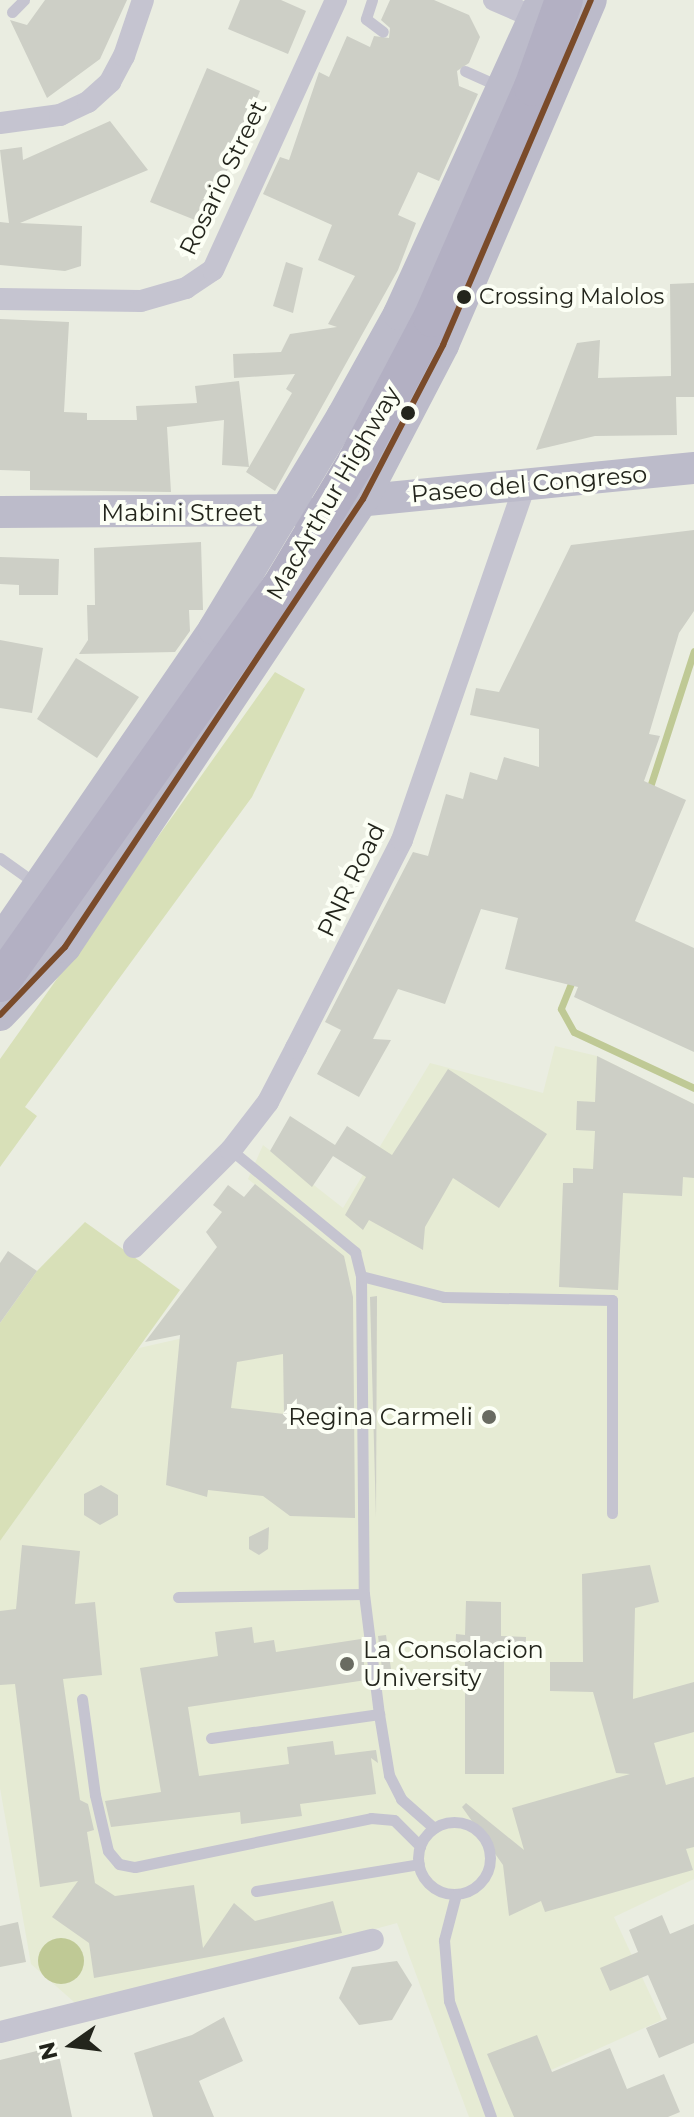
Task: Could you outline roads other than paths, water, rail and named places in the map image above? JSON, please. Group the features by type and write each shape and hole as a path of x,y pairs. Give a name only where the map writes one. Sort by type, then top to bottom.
{"highway":[{"name":"MacArthur Highway","path":"0,983 18,938 280,588 356,462 432,318 533,87 547,6"}],"main road":[{"name":"MacArthur Highway","path":"0,1015 65,947 363,499 443,345 591,0"},
{"name":"MacArthur Highway","path":"18,938 36,884 84,806 214,629 285,513 399,314 547,6"},
{"name":"Paseo del Congreso","path":"363,499 694,468"},
{"name":"Mabini Street","path":"0,512 285,513 363,499"}],"street":[{"path":"0,123 60,115 88,102 110,82 124,56 143,0"},
{"name":"Rosario Street","path":"0,299 141,301 186,288 213,270 336,0"},
{"path":"494,0 547,6"},
{"name":"PNR Road","path":"134,1247 231,1150 268,1102 402,840 525,485"},
{"path":"0,2032 373,1940"}],"lane":[{"path":"12,12 24,0"},
{"path":"372,0 366,19 383,32"},
{"path":"465,71 505,89"},
{"path":"0,858 36,884"},
{"path":"231,1150 355,1252 361,1276 364,1594 389,1775 401,1799 434,1828 468,1825 489,1851 478,1885 456,1894 434,1888 419,1864 420,1846 434,1828"},
{"path":"361,1276 444,1297 612,1300 612,1513"},
{"path":"178,1597 364,1594"},
{"path":"82,1699 95,1795 108,1851 119,1864 135,1867 371,1818 394,1820 420,1846"},
{"path":"211,1738 379,1714"},
{"path":"256,1891 419,1864"},
{"path":"456,1894 444,1940 449,2001 491,2117"}],"waterway":[{"path":"649,790 694,651"},
{"path":"574,976 561,1009 574,1032 694,1088"}],"place":[{"name":"Crossing Malolos","path":"464,297"},
{"name":"Regina Carmeli","path":"489,1417"},
{"name":"La Consolacion University","path":"347,1664"}]}
